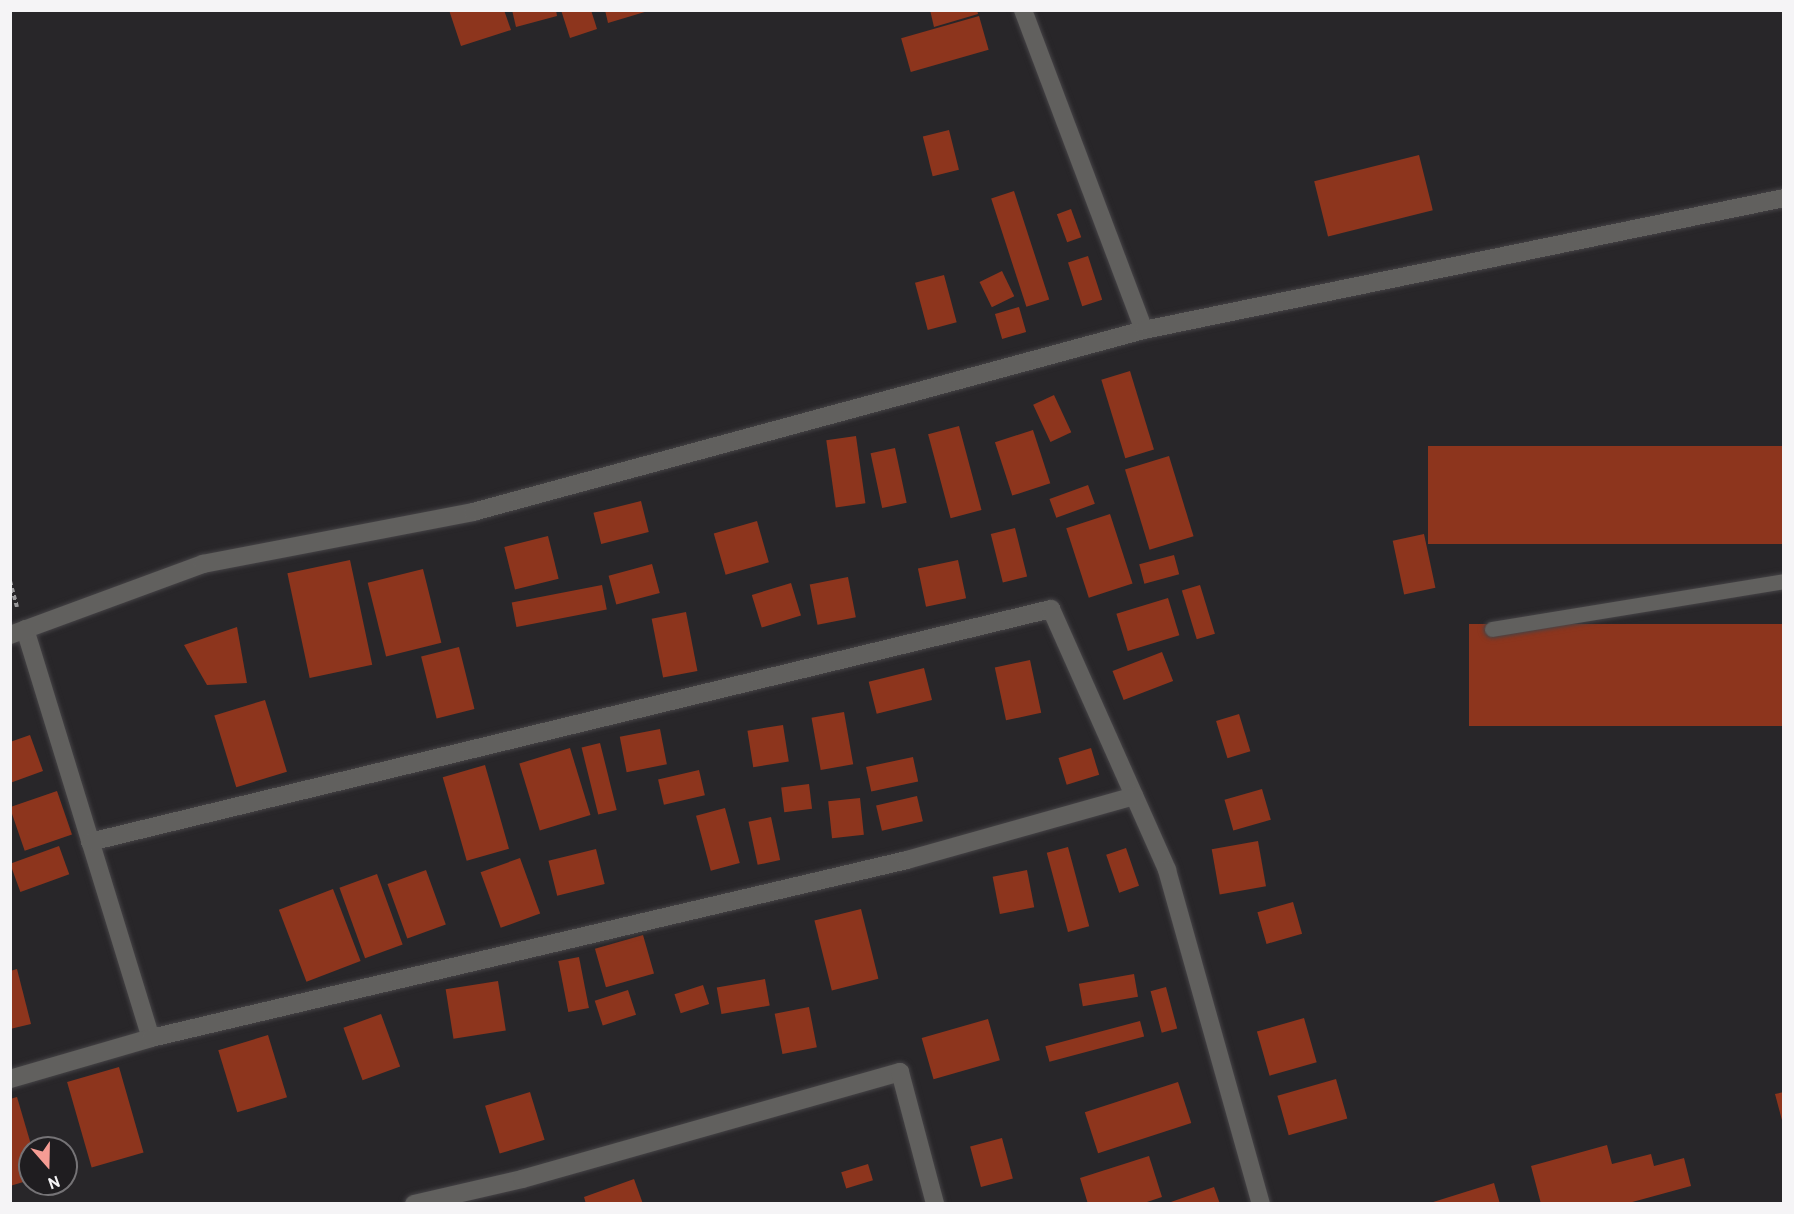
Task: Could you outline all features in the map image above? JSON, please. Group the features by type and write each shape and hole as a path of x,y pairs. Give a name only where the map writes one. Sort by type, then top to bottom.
{"street":[{"path":"1023,10 1144,330"},
{"path":"151,1038 90,842 18,632 203,564 473,512 1144,330 1784,198"},
{"path":"90,842 1051,609 1167,870 1262,1203"},
{"path":"10,1079 151,1038 907,860 1134,796"},
{"path":"414,1203 522,1179 900,1072 936,1203"}],"lane":[{"path":"1492,628 1784,581"}],"building":[{"path":"449,10 504,10 511,30 461,46"},
{"path":"512,10 556,10 557,16 516,27"},
{"path":"561,10 591,10 597,29 570,38"},
{"path":"605,10 648,10 648,11 608,23"},
{"path":"930,10 977,10 978,14 934,27"},
{"path":"979,16 989,50 911,72 901,38"},
{"path":"949,130 959,170 933,176 923,137"},
{"path":"1419,155 1433,210 1328,236 1314,181"},
{"path":"1014,191 1049,299 1026,307 991,198"},
{"path":"1071,209 1081,237 1067,242 1057,214"},
{"path":"1088,256 1102,300 1082,306 1068,262"},
{"path":"1002,271 1014,296 992,307 980,282"},
{"path":"944,275 957,322 928,330 915,283"},
{"path":"1019,307 1026,332 1002,339 995,314"},
{"path":"1130,371 1154,449 1125,458 1101,380"},
{"path":"1054,395 1071,432 1050,442 1033,405"},
{"path":"959,426 982,510 951,518 928,434"},
{"path":"1033,430 1050,483 1012,496 995,442"},
{"path":"856,436 865,503 836,508 826,440"},
{"path":"1428,446 1784,446 1784,544 1428,544"},
{"path":"895,448 907,503 882,508 871,453"},
{"path":"1169,456 1194,536 1150,550 1125,469"},
{"path":"1088,485 1095,504 1056,518 1049,499"},
{"path":"641,501 649,532 601,544 593,513"},
{"path":"1110,514 1133,583 1089,598 1066,528"},
{"path":"757,521 769,562 726,575 714,533"},
{"path":"1015,528 1027,577 1003,583 991,534"},
{"path":"1424,534 1435,588 1404,594 1393,541"},
{"path":"548,536 559,579 515,590 504,547"},
{"path":"1174,555 1179,574 1144,584 1139,564"},
{"path":"350,560 372,665 310,678 287,573"},
{"path":"958,560 966,598 926,607 918,569"},
{"path":"652,564 660,593 616,605 609,576"},
{"path":"423,569 441,643 386,657 368,583"},
{"path":"848,577 856,617 818,625 810,584"},
{"path":"791,583 801,616 762,628 752,595"},
{"path":"602,585 607,610 516,627 512,603"},
{"path":"1200,585 1215,634 1197,639 1182,591"},
{"path":"1168,598 1179,635 1128,651 1116,614"},
{"path":"686,612 697,671 663,678 652,619"},
{"path":"1469,624 1784,624 1784,726 1469,726"},
{"path":"237,627 247,683 207,685 184,645"},
{"path":"459,647 474,709 437,719 421,656"},
{"path":"1162,652 1173,681 1124,700 1113,671"},
{"path":"1030,660 1041,713 1006,720 995,667"},
{"path":"924,668 932,700 877,714 869,682"},
{"path":"265,700 287,772 236,787 214,715"},
{"path":"844,712 853,764 821,770 812,718"},
{"path":"1239,714 1250,751 1227,758 1216,721"},
{"path":"783,725 789,762 753,767 747,731"},
{"path":"660,729 667,764 627,772 620,737"},
{"path":"30,735 43,771 10,783 10,742"},
{"path":"600,743 617,810 598,815 582,748"},
{"path":"570,748 590,815 540,830 519,763"},
{"path":"1091,748 1099,775 1067,785 1058,758"},
{"path":"913,757 918,781 871,791 866,767"},
{"path":"485,765 509,849 467,861 443,777"},
{"path":"699,770 705,795 664,805 658,779"},
{"path":"809,784 812,809 784,812 781,787"},
{"path":"1262,789 1271,820 1233,831 1225,800"},
{"path":"57,791 72,834 25,851 10,807"},
{"path":"917,796 923,821 882,831 876,805"},
{"path":"860,798 864,835 832,838 828,801"},
{"path":"725,808 740,863 711,871 696,816"},
{"path":"771,817 780,860 758,865 749,822"},
{"path":"1258,841 1266,886 1220,894 1212,849"},
{"path":"59,846 69,874 20,892 10,864"},
{"path":"1068,847 1089,926 1068,932 1047,853"},
{"path":"1126,848 1139,886 1119,893 1106,855"},
{"path":"596,849 605,884 557,896 548,861"},
{"path":"520,858 540,913 501,928 481,872"},
{"path":"426,870 446,925 407,939 387,884"},
{"path":"1027,870 1034,907 1000,914 993,877"},
{"path":"377,874 403,944 365,958 339,888"},
{"path":"333,889 361,961 306,982 279,910"},
{"path":"1293,902 1302,934 1267,944 1257,912"},
{"path":"861,909 878,979 832,990 814,921"},
{"path":"643,935 654,973 606,987 595,949"},
{"path":"579,957 589,1008 568,1012 558,961"},
{"path":"17,969 31,1024 10,1029 10,971"},
{"path":"1134,974 1138,997 1083,1006 1079,984"},
{"path":"765,979 770,1006 721,1014 717,988"},
{"path":"498,981 506,1030 453,1039 446,989"},
{"path":"703,985 709,1004 681,1013 674,994"},
{"path":"1166,987 1177,1029 1162,1033 1151,991"},
{"path":"628,990 636,1015 603,1026 595,1001"},
{"path":"809,1007 817,1047 782,1054 775,1014"},
{"path":"381,1014 400,1067 363,1080 343,1028"},
{"path":"1304,1018 1317,1062 1270,1076 1257,1032"},
{"path":"988,1019 1000,1060 934,1079 922,1038"},
{"path":"1140,1021 1144,1036 1049,1062 1045,1046"},
{"path":"268,1035 287,1097 237,1112 218,1050"},
{"path":"119,1067 144,1153 92,1167 67,1082"},
{"path":"1336,1079 1347,1118 1289,1135 1277,1096"},
{"path":"1178,1082 1191,1123 1098,1153 1085,1112"},
{"path":"530,1092 545,1140 500,1154 485,1106"},
{"path":"1784,1092 1784,1124 1783,1124 1775,1094"},
{"path":"17,1097 28,1136 18,1136 18,1184 10,1186 10,1099"},
{"path":"1002,1138 1013,1179 981,1187 970,1147"},
{"path":"1607,1145 1612,1164 1651,1154 1654,1166 1684,1158 1691,1186 1625,1204 1541,1204 1531,1166"},
{"path":"1149,1156 1162,1197 1141,1204 1088,1204 1080,1178"},
{"path":"868,1164 873,1180 846,1188 841,1172"},
{"path":"634,1179 643,1204 586,1204 584,1197"},
{"path":"1494,1183 1500,1204 1430,1204 1430,1203"},
{"path":"1214,1187 1220,1204 1168,1204 1168,1203"}]}
